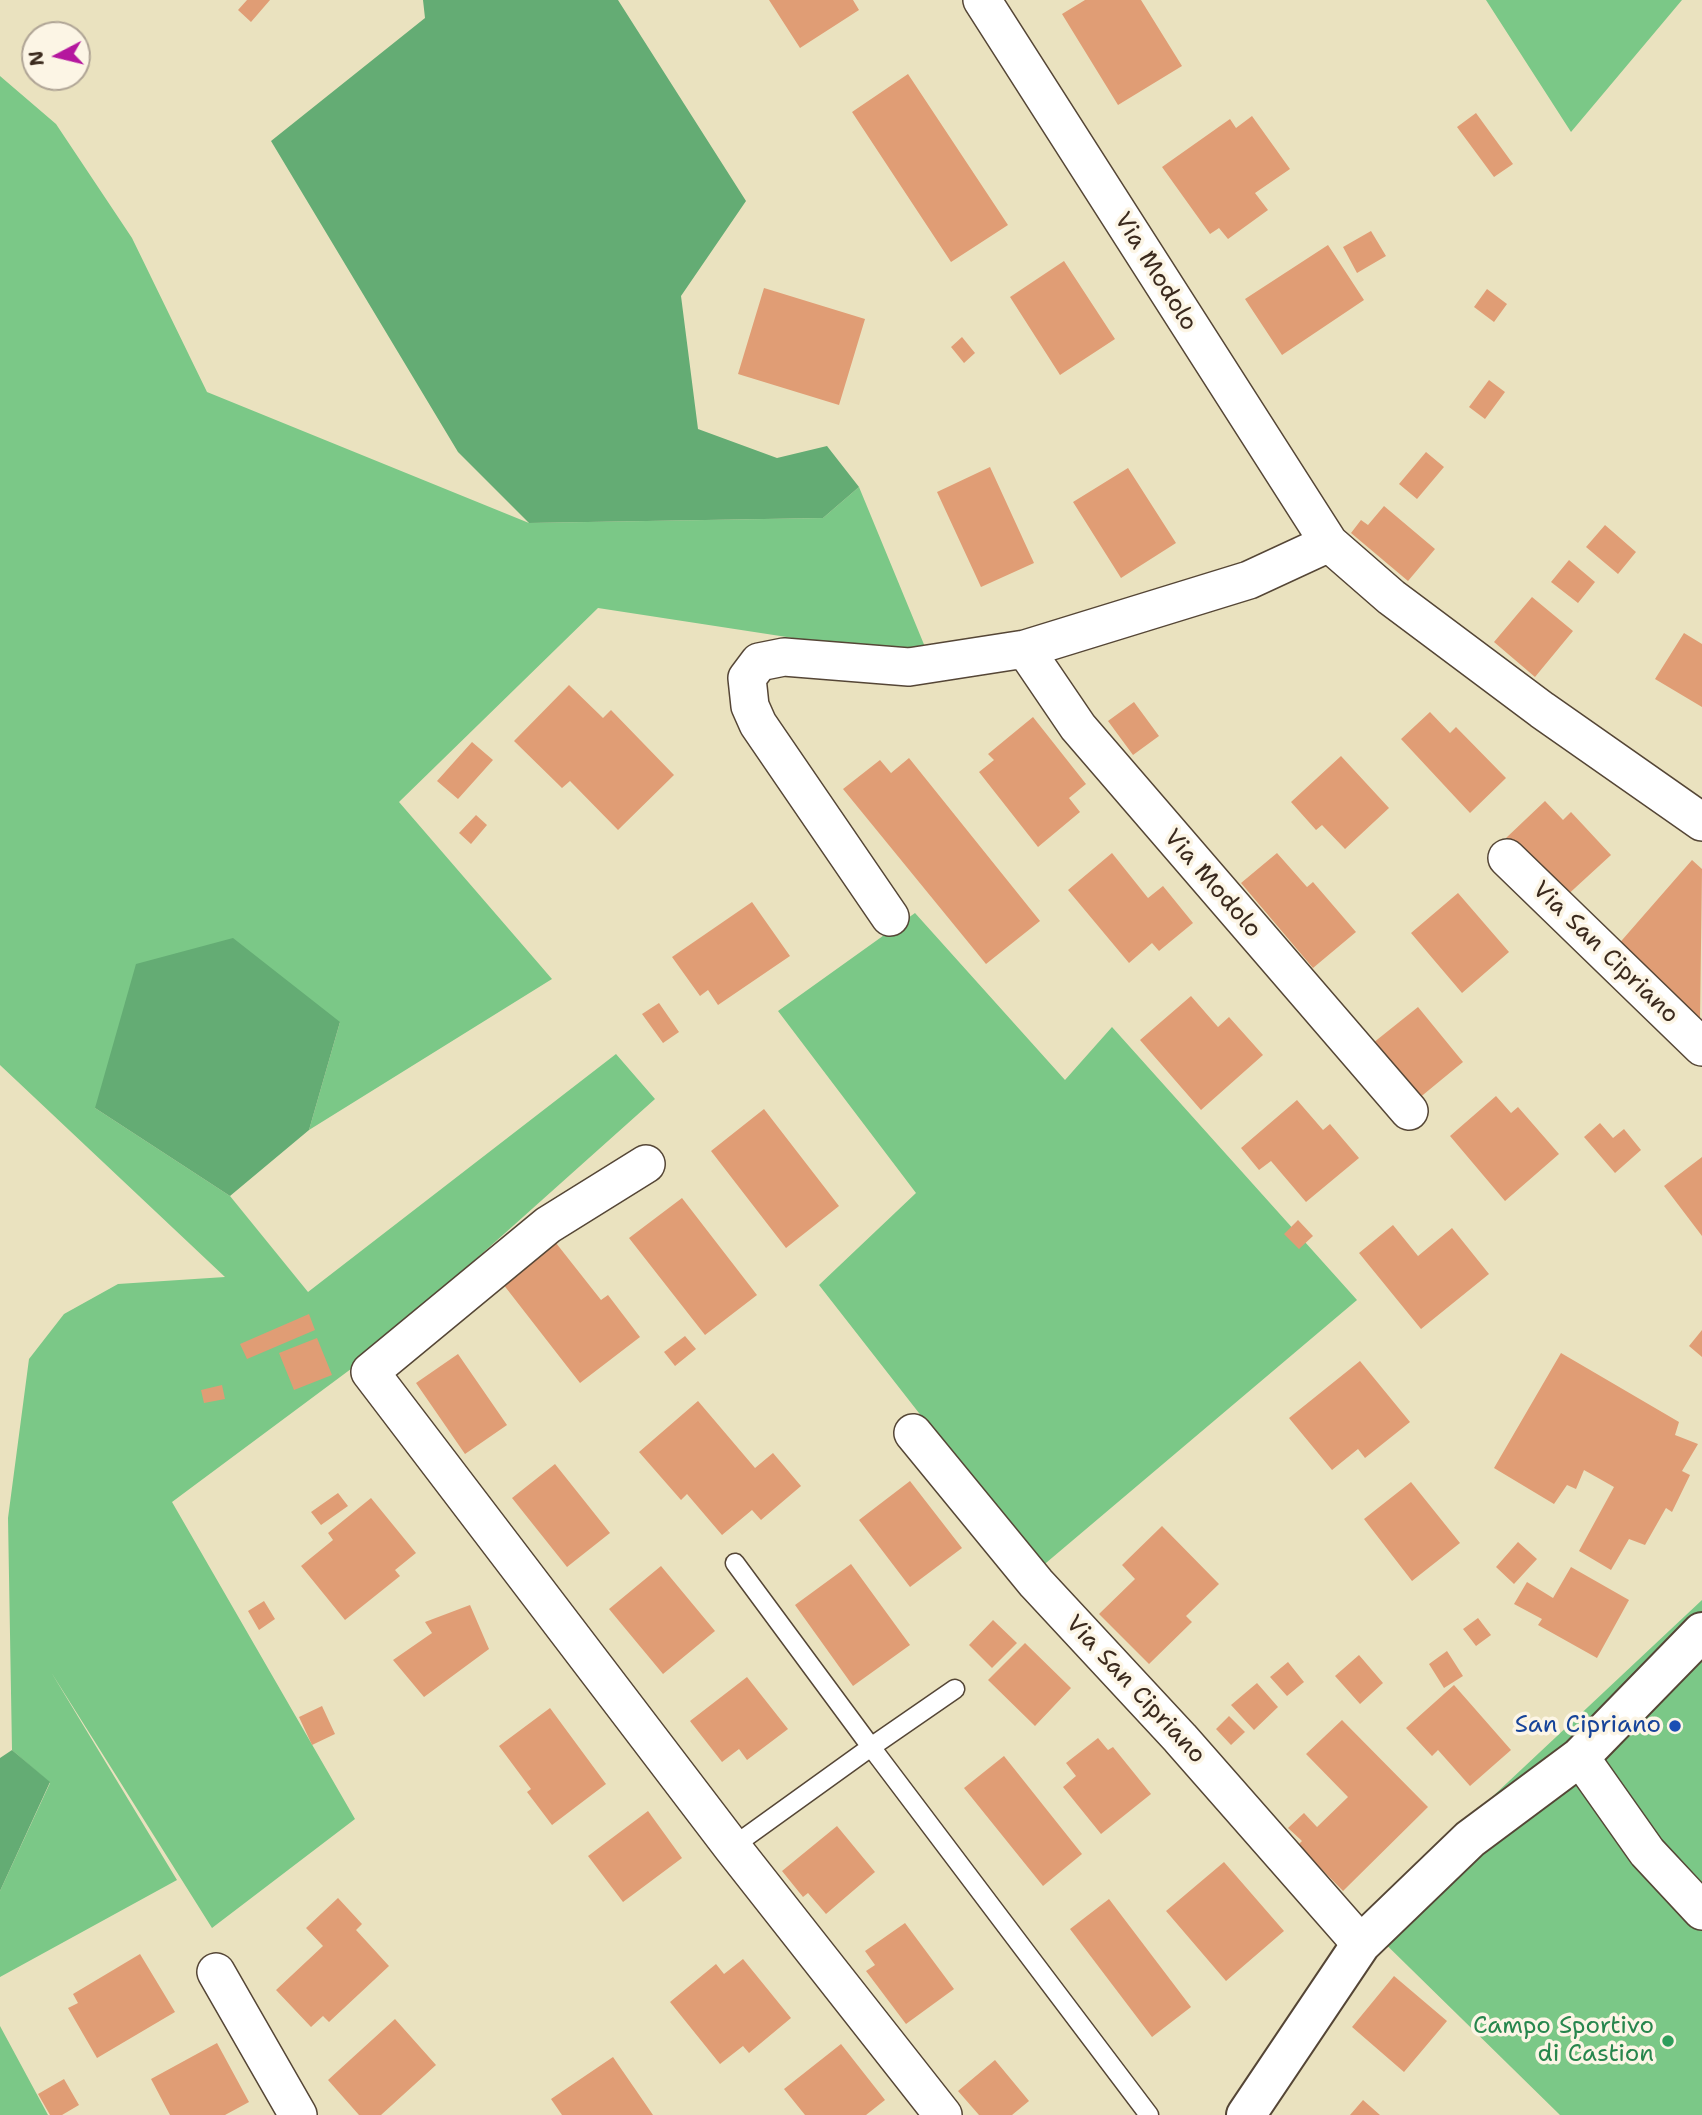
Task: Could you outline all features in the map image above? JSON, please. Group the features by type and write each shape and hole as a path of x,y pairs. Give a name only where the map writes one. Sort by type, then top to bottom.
{"main road":[{"path":"1246,2115 1361,1944 1470,1839 1580,1757 1702,1632"}],"street":[{"name":"Via Modolo","path":"982,0 1329,543 1391,597 1542,710 1702,822"},
{"path":"890,917 758,724 747,692 751,669 759,662 784,657 909,667 1025,649 1248,580 1329,543"},
{"name":"Via Modolo","path":"1025,649 1078,727 1409,1111"},
{"name":"Via San Cipriano","path":"1507,858 1702,1047"},
{"path":"646,1164 548,1225 370,1372 732,1847 943,2115"},
{"name":"Via San Cipriano","path":"913,1433 1036,1583 1180,1738 1361,1944"},
{"path":"1580,1757 1647,1852 1700,1905"},
{"path":"216,1972 298,2115"}],"lane":[{"path":"735,1563 1149,2115"},
{"path":"732,1847 955,1689"}],"green space":[{"path":"423,0 618,0 746,201 681,296 698,429 777,458 827,446 859,487 823,518 529,523 458,452 271,141 425,18"},
{"path":"1486,0 1682,0 1571,132"},
{"path":"0,76 56,124 132,238 207,392 529,523 823,518 859,487 930,659 598,608 399,802 552,979 309,1130 340,1022 95,1108 230,1196 308,1292 616,1054 655,1099 363,1360 172,1502 355,1819 212,1928 51,1672 177,1880 0,1977 0,1891 50,1783 12,1750 8,1518 29,1359 64,1314 118,1284 225,1277 0,1065"},
{"path":"915,913 1065,1080 1112,1027 1357,1300 1040,1568 819,1285 916,1193 778,1011"},
{"path":"233,938 340,1022 309,1130 230,1196 95,1108 136,964"},
{"path":"1702,1600 1702,2115 1560,2115 1361,1920"},
{"path":"12,1750 50,1782 0,1891 0,1758"},
{"path":"0,2026 48,2115 0,2115"}],"building":[{"path":"247,0 270,0 251,22 238,10"},
{"path":"769,0 853,0 859,10 800,48"},
{"path":"1085,0 1141,0 1182,66 1118,105 1062,14"},
{"path":"908,74 1008,225 951,262 852,112"},
{"path":"1476,113 1513,164 1494,177 1457,127"},
{"path":"1252,116 1290,169 1255,193 1268,210 1228,239 1219,228 1210,234 1162,167 1230,119 1236,128"},
{"path":"1371,231 1386,256 1357,273 1343,247"},
{"path":"1328,245 1364,300 1282,355 1245,299"},
{"path":"1064,261 1115,339 1060,375 1010,297"},
{"path":"764,288 865,319 839,405 738,374"},
{"path":"1487,289 1507,304 1494,322 1474,307"},
{"path":"962,337 975,353 964,363 951,347"},
{"path":"1489,380 1505,392 1485,419 1469,407"},
{"path":"1426,452 1444,467 1417,499 1399,484"},
{"path":"990,467 1034,563 981,587 937,492"},
{"path":"1128,468 1176,543 1121,578 1073,502"},
{"path":"1384,506 1435,549 1408,581 1351,533 1361,520 1368,525"},
{"path":"1605,525 1636,552 1618,574 1586,547"},
{"path":"1569,560 1595,582 1578,603 1551,582"},
{"path":"1532,597 1573,631 1535,677 1494,642"},
{"path":"1684,633 1702,644 1702,707 1655,679"},
{"path":"569,685 603,718 611,710 674,775 618,830 570,781 562,788 514,741"},
{"path":"1134,702 1159,736 1133,755 1108,721"},
{"path":"1430,712 1450,733 1456,727 1506,778 1470,813 1401,739"},
{"path":"1033,717 1086,784 1069,798 1080,812 1038,847 979,772 994,760 988,754"},
{"path":"472,742 493,760 458,799 437,781"},
{"path":"1341,756 1389,808 1345,849 1322,825 1316,830 1291,802"},
{"path":"909,758 1040,921 986,964 843,789 880,760 891,773"},
{"path":"1545,801 1563,820 1571,812 1611,855 1563,899 1506,838"},
{"path":"476,815 487,825 471,844 459,833"},
{"path":"1112,853 1148,898 1163,886 1193,923 1159,951 1152,943 1129,963 1068,890"},
{"path":"1277,853 1307,887 1313,882 1356,932 1313,968 1241,883"},
{"path":"1692,860 1702,869 1700,1021 1616,947"},
{"path":"1458,893 1509,952 1462,993 1411,933"},
{"path":"752,902 790,956 718,1005 708,990 700,996 672,957"},
{"path":"1191,996 1218,1027 1229,1017 1263,1055 1201,1110 1140,1040"},
{"path":"659,1003 679,1032 663,1043 642,1014"},
{"path":"1418,1007 1463,1062 1418,1099 1373,1043"},
{"path":"1496,1096 1511,1113 1518,1107 1559,1154 1505,1201 1450,1136"},
{"path":"1297,1100 1323,1130 1330,1124 1359,1158 1306,1202 1271,1161 1259,1170 1241,1148"},
{"path":"764,1109 839,1206 786,1248 711,1151"},
{"path":"1600,1123 1613,1138 1624,1129 1641,1150 1615,1173 1584,1137"},
{"path":"1702,1157 1702,1236 1664,1186"},
{"path":"682,1198 757,1295 705,1335 629,1238"},
{"path":"1298,1220 1313,1236 1299,1249 1284,1234"},
{"path":"1393,1225 1418,1256 1452,1228 1489,1274 1421,1329 1359,1253"},
{"path":"556,1243 601,1300 608,1295 640,1337 580,1383 503,1284"},
{"path":"309,1314 315,1330 247,1359 240,1344"},
{"path":"1702,1330 1702,1357 1689,1346"},
{"path":"685,1336 696,1349 675,1366 664,1352"},
{"path":"317,1338 332,1375 294,1390 279,1353"},
{"path":"1561,1353 1679,1422 1675,1435 1698,1444 1682,1471 1690,1475 1672,1512 1666,1508 1645,1545 1629,1539 1611,1570 1579,1551 1614,1487 1584,1470 1576,1489 1567,1485 1554,1504 1494,1468"},
{"path":"458,1354 507,1425 465,1454 416,1383"},
{"path":"1360,1361 1410,1422 1365,1458 1358,1449 1332,1470 1289,1418"},
{"path":"222,1385 225,1399 204,1403 201,1390"},
{"path":"698,1401 755,1468 773,1453 801,1486 761,1520 752,1510 722,1535 687,1494 681,1500 639,1452"},
{"path":"555,1464 610,1533 567,1567 512,1498"},
{"path":"910,1481 962,1548 910,1587 859,1520"},
{"path":"1411,1482 1460,1543 1412,1581 1364,1519"},
{"path":"338,1493 348,1506 321,1525 311,1512"},
{"path":"371,1498 416,1553 395,1570 400,1576 345,1620 301,1566 333,1540 328,1533"},
{"path":"1162,1526 1219,1584 1186,1616 1192,1622 1149,1664 1099,1614 1135,1579 1122,1565"},
{"path":"1518,1542 1537,1559 1514,1584 1496,1567"},
{"path":"851,1564 910,1645 853,1686 795,1605"},
{"path":"661,1566 715,1631 663,1674 609,1609"},
{"path":"1571,1567 1629,1600 1597,1658 1538,1625 1542,1619 1514,1604 1527,1582 1553,1598"},
{"path":"264,1601 275,1619 259,1630 248,1611"},
{"path":"470,1605 489,1649 424,1697 393,1660 432,1633 425,1622"},
{"path":"1478,1618 1491,1635 1476,1646 1463,1629"},
{"path":"993,1620 1017,1643 992,1668 969,1645"},
{"path":"1025,1643 1071,1688 1035,1726 988,1680"},
{"path":"1447,1651 1463,1676 1444,1688 1429,1664"},
{"path":"1359,1655 1383,1683 1360,1704 1335,1676"},
{"path":"1288,1662 1304,1682 1287,1696 1270,1677"},
{"path":"747,1677 788,1729 747,1760 739,1749 722,1762 690,1721"},
{"path":"1257,1683 1278,1707 1254,1730 1231,1705"},
{"path":"1454,1685 1511,1750 1470,1786 1438,1750 1432,1756 1406,1728"},
{"path":"322,1706 335,1734 312,1745 299,1717"},
{"path":"550,1708 606,1784 552,1825 527,1792 531,1789 499,1746"},
{"path":"1229,1716 1245,1732 1231,1745 1216,1729"},
{"path":"1342,1720 1428,1807 1343,1891 1298,1845 1302,1841 1288,1828 1304,1813 1317,1827 1348,1797 1306,1754"},
{"path":"1098,1738 1108,1750 1113,1747 1151,1794 1101,1834 1063,1787 1076,1776 1066,1763"},
{"path":"1004,1756 1082,1854 1043,1886 964,1788"},
{"path":"648,1811 682,1858 623,1902 588,1856"},
{"path":"837,1826 875,1872 826,1914 808,1893 803,1897 782,1871"},
{"path":"1224,1862 1284,1931 1226,1981 1166,1911"},
{"path":"338,1898 362,1924 356,1930 389,1966 329,2022 323,2016 311,2027 276,1990 323,1946 306,1928"},
{"path":"1109,1899 1191,2007 1152,2037 1070,1929"},
{"path":"905,1923 954,1989 906,2024 866,1971 875,1965 865,1951"},
{"path":"140,1954 175,2012 97,2058 68,2008 78,2003 73,1994"},
{"path":"743,1959 791,2018 749,2053 743,2046 720,2064 670,2002 716,1964 724,1974"},
{"path":"1394,1976 1447,2021 1404,2072 1352,2027"},
{"path":"395,2019 436,2065 381,2115 359,2115 328,2080"},
{"path":"217,2043 249,2102 225,2115 170,2115 151,2079"},
{"path":"841,2044 885,2100 866,2115 805,2115 784,2089"},
{"path":"613,2057 653,2115 562,2115 551,2099"},
{"path":"995,2060 1029,2101 1012,2115 979,2115 958,2091"},
{"path":"64,2079 79,2105 62,2115 50,2115 38,2094"},
{"path":"1363,2100 1380,2115 1350,2115"}],"place":[{"name":"San Cipriano","path":"1675,1726"},
{"name":"Campo Sportivo di Castion","path":"1668,2041"}]}
